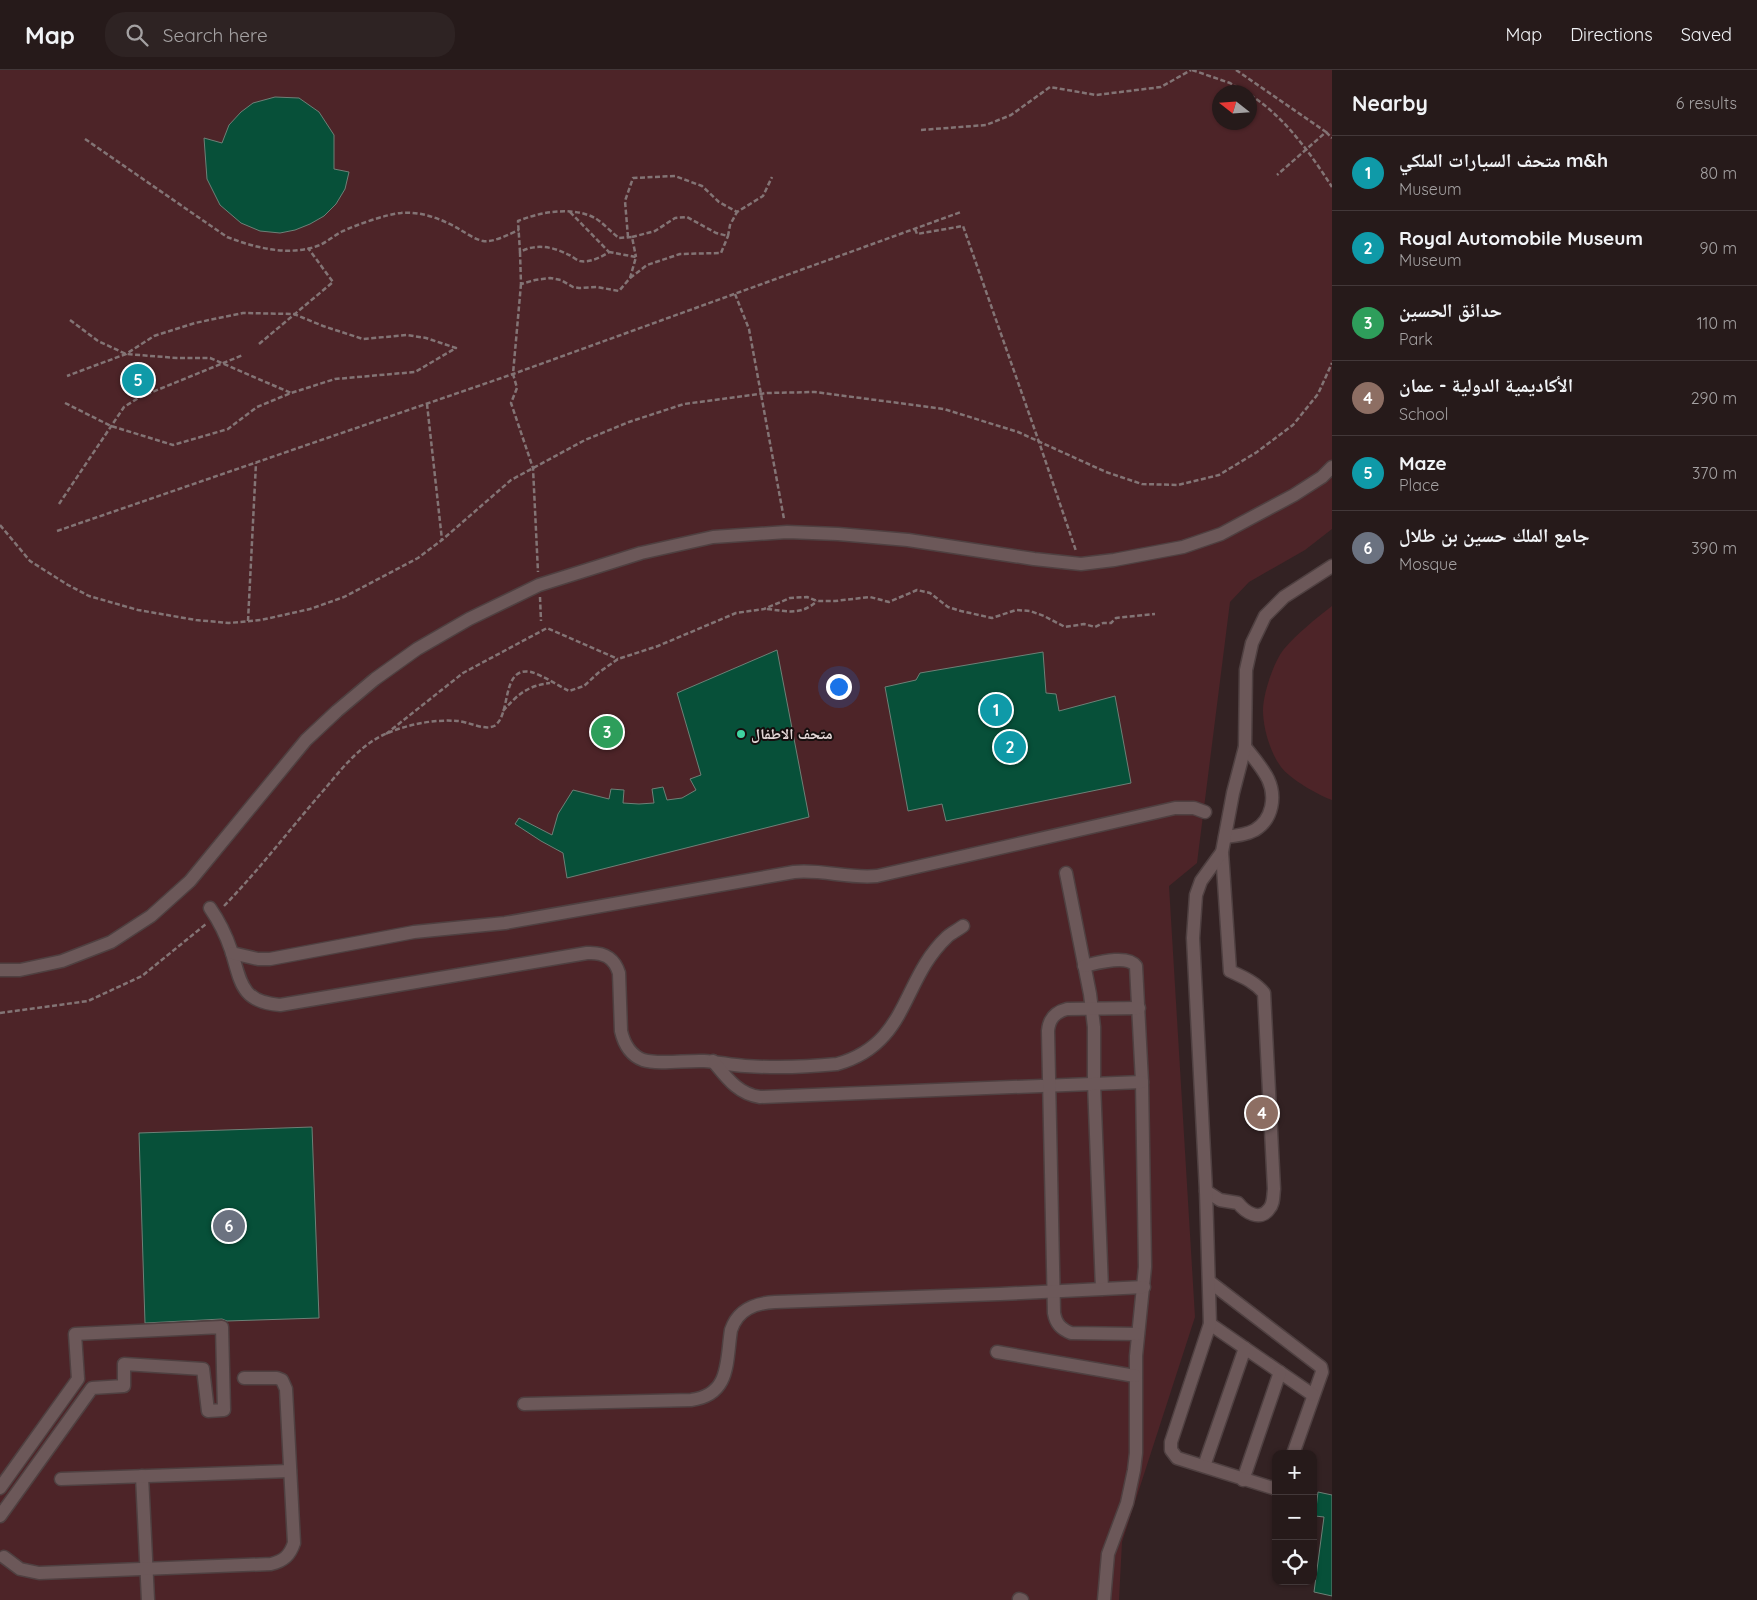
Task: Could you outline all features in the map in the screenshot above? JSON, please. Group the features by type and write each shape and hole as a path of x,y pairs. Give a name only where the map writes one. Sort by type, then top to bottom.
{"street":[{"path":"0,970 20,970 62,961 111,942 151,916 190,881 306,740 337,711 417,649 469,619 539,585 641,553 712,537 787,532 908,540 1034,560 1081,564 1114,560 1183,547 1221,534 1294,495 1322,477 1332,467"},
{"path":"1206,1191 1220,1200 1238,1203 1244,1210 1255,1215 1264,1214 1270,1210 1272,1203 1274,1190 1264,993 1253,982 1230,971 1222,852 1233,793 1245,747 1246,670 1252,643 1265,616 1284,597 1332,566"},
{"path":"1225,837 1241,835 1255,830 1266,819 1272,806 1272,790 1269,780 1264,770 1245,747"},
{"path":"232,953 252,958 270,959 414,932 505,923 794,872 823,871 854,877 877,876 1175,808 1194,808 1205,812"},
{"path":"1222,852 1201,881 1196,895 1193,938 1206,1191 1210,1324 1171,1442 1171,1450 1177,1458 1272,1488"},
{"path":"1066,874 1092,1009 1095,1046 1094,1083 1102,1289"},
{"path":"212,912 224,934 232,953 239,980 244,988 260,1001 270,1004 280,1005 577,955 601,953 612,960 616,966 621,1031 627,1048 634,1055 642,1060 651,1061 713,1062 753,1067 825,1065 849,1060 860,1055 880,1040 895,1022 925,965 948,936 963,926"},
{"path":"1084,966 1127,959 1134,963 1138,970 1142,1082 1144,1287 1135,1376 1137,1436 1134,1470 1127,1503 1108,1554 1104,1600"},
{"path":"1138,1334 1078,1333 1064,1330 1055,1320 1048,1031 1051,1019 1061,1011 1139,1008"},
{"path":"713,1062 739,1090 760,1097 1142,1082"},
{"path":"1210,1282 1321,1367 1322,1372 1294,1450"},
{"path":"524,1404 691,1400 707,1396 720,1385 724,1378 733,1322 743,1311 758,1304 1144,1287"},
{"path":"1210,1324 1313,1395"},
{"path":"0,1488 78,1379 75,1334 222,1328 224,1410 208,1411 203,1369 124,1364 124,1386 92,1388 0,1516"},
{"path":"1204,1466 1245,1348"},
{"path":"997,1352 1135,1376"},
{"path":"1243,1480 1280,1372"},
{"path":"4,1556 20,1568 32,1573 271,1564 279,1562 286,1557 292,1551 294,1543 285,1384 277,1378 244,1378"},
{"path":"61,1479 290,1471"},
{"path":"142,1476 148,1600"}],"path":[{"path":"921,130 986,126 1011,115 1050,87 1096,95 1161,87 1192,70 1233,85"},
{"path":"1236,70 1332,138"},
{"path":"1257,101 1272,113 1306,150 1332,187"},
{"path":"1277,176 1326,132"},
{"path":"85,138 227,238 246,244 278,250 294,250 320,245 345,230 400,213 416,213 435,217 484,241 499,238 519,230"},
{"path":"628,237 625,201 633,178 675,176 702,186 719,202 737,212"},
{"path":"521,284 550,278 561,280 573,287 597,287 619,291 630,278 647,265 680,254 721,253 730,225 737,212 763,196 772,177"},
{"path":"541,621 533,468 511,403 517,388 513,374 521,284 518,220 534,214 570,212 595,218 619,238 655,231 674,218 687,217 716,233 728,236"},
{"path":"570,212 609,252 636,257"},
{"path":"57,531 513,374 961,212"},
{"path":"915,229 916,234 963,226 1040,442 1081,564"},
{"path":"630,278 636,257 632,237"},
{"path":"520,252 529,247 545,246 568,254 580,261 593,260 609,252"},
{"path":"258,344 332,282 308,247"},
{"path":"735,294 749,329 787,532"},
{"path":"65,403 111,426 173,445 228,429 257,407 291,393 335,379 415,372 456,348 426,338 407,335 363,339 294,314 243,313 195,323 154,336 126,354 67,376"},
{"path":"70,320 98,341 126,354 177,358 210,358 291,393"},
{"path":"59,504 124,407 140,397 243,355"},
{"path":"0,525 30,561 89,596 138,610 196,620 229,623 261,620 310,609 344,597 418,558 442,540 511,480 585,440 629,422 684,404 762,394 815,392 944,409 1018,432 1106,472 1142,484 1178,485 1219,475 1257,452 1293,425 1318,394 1332,363"},
{"path":"427,404 442,540"},
{"path":"248,621 256,462"},
{"path":"764,609 790,598 807,597 817,601 870,597 889,602 917,590 930,593 948,607 961,611 992,618 1016,610 1030,610 1065,627 1084,624 1095,626 1111,623 1116,618 1155,614"},
{"path":"384,735 425,722 457,721 493,726 498,722 502,713 509,685 520,674 532,672 569,691 584,686 598,673 618,660 658,646 736,613 764,609 798,611 808,609 817,601"},
{"path":"0,1013 88,1001 142,976 258,867 340,771 364,746 384,735 463,674 547,628 618,660"},
{"path":"502,713 522,691 534,685 552,682"}],"shaded area":[{"path":"0,70 1332,70 1332,529 1305,550 1249,582 1230,602 1197,863 1169,886 1195,1317 1122,1542 1119,1600 0,1600"},
{"path":"1332,606 1332,800 1291,777 1281,767 1268,740 1264,724 1263,703 1273,669 1280,654 1289,643"}],"building":[{"path":"275,97 299,98 319,112 334,135 334,169 349,172 345,189 336,204 324,216 295,230 280,233 260,231 241,223 220,205 207,179 204,138 222,143 229,125 241,112 253,103"},
{"name":"متحف الاطفال","path":"777,650 809,817 567,878 563,853 515,824 519,818 552,835 558,814 573,790 609,799 611,789 624,790 623,803 639,804 654,803 652,789 663,787 667,800 682,798 696,790 690,779 701,775 677,693"},
{"path":"1043,652 1046,693 1056,694 1059,711 1115,696 1131,783 946,821 942,804 908,811 885,687 916,680 920,673"},
{"path":"312,1127 319,1318 227,1321 222,1319 145,1323 139,1133"},
{"path":"1318,1492 1332,1495 1332,1596 1314,1592 1315,1585 1317,1585 1317,1570 1324,1517 1317,1516"}],"place":[{"name":"Maze","path":"138,380"},
{"name":"متحف السيارات الملكي m&h","path":"996,710"},
{"name":"حدائق الحسين","path":"607,732"},
{"name":"متحف الاطفال","path":"741,734"},
{"name":"Royal Automobile Museum","path":"1010,747"},
{"name":"الأكاديمية الدولية - عمان","path":"1262,1113"},
{"name":"جامع الملك حسين بن طلال","path":"229,1226"}]}
